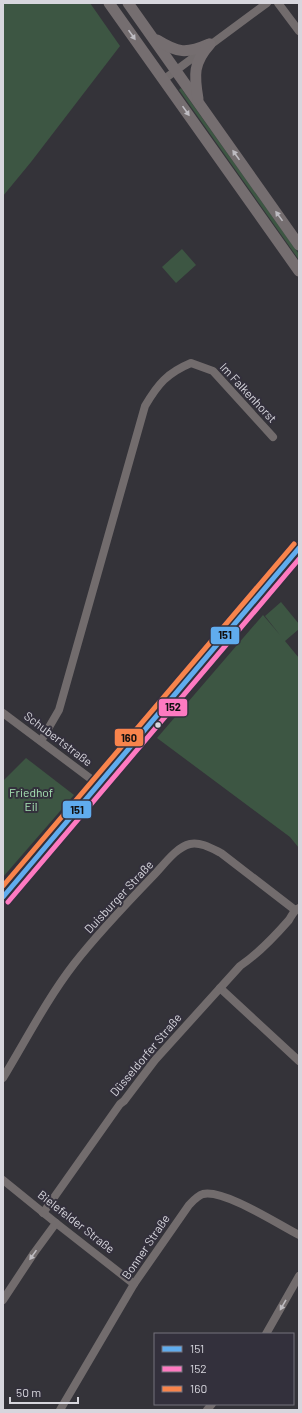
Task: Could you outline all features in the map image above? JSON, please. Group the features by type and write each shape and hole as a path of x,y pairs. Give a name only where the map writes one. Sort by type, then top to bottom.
{"main road":[{"path":"110,3 299,271"},
{"path":"128,3 299,245"},
{"path":"153,38 172,49 182,52 189,52 210,44"},
{"path":"199,104 195,84 196,66 203,52 210,44"},
{"path":"3,897 254,603 299,548"}],"street":[{"path":"164,80 210,44 267,3"},
{"path":"278,3 299,31"},
{"name":"Im Falkenhorst","path":"41,741 59,710 145,406 157,385 175,370 191,363 213,371 273,437"},
{"name":"Schubertstraße","path":"3,713 99,785"},
{"name":"Duisburger Straße","path":"3,1078 57,989 74,964 127,904 171,858 188,844 204,846 221,854 297,909"},
{"name":"Düsseldorfer Straße","path":"43,1214 120,1104 124,1101 166,1046 297,909"},
{"path":"220,988 299,1061"},
{"name":"Bielefelder Straße","path":"3,1180 43,1214 134,1284"},
{"name":"Bonner Straße","path":"60,1410 134,1284 189,1205 203,1194 225,1196 299,1235"},
{"path":"3,1300 34,1253 56,1224"},
{"path":"267,1333 299,1276"}],"green space":[{"path":"3,3 90,3 120,46 3,196"},
{"path":"181,88 299,254 299,260 179,90"},
{"path":"182,249 196,265 176,283 162,267"},
{"path":"281,602 299,624 299,629 285,641 299,658 299,848 290,837 157,738 263,615 280,635 265,616"},
{"name":"Friedhof Eil","path":"26,758 74,795 3,877 3,781"}],"transit line":[{"name":"160","path":"3,886 294,544"},
{"name":"151","path":"3,897 299,548"},
{"name":"152","path":"8,902 299,559"}]}
